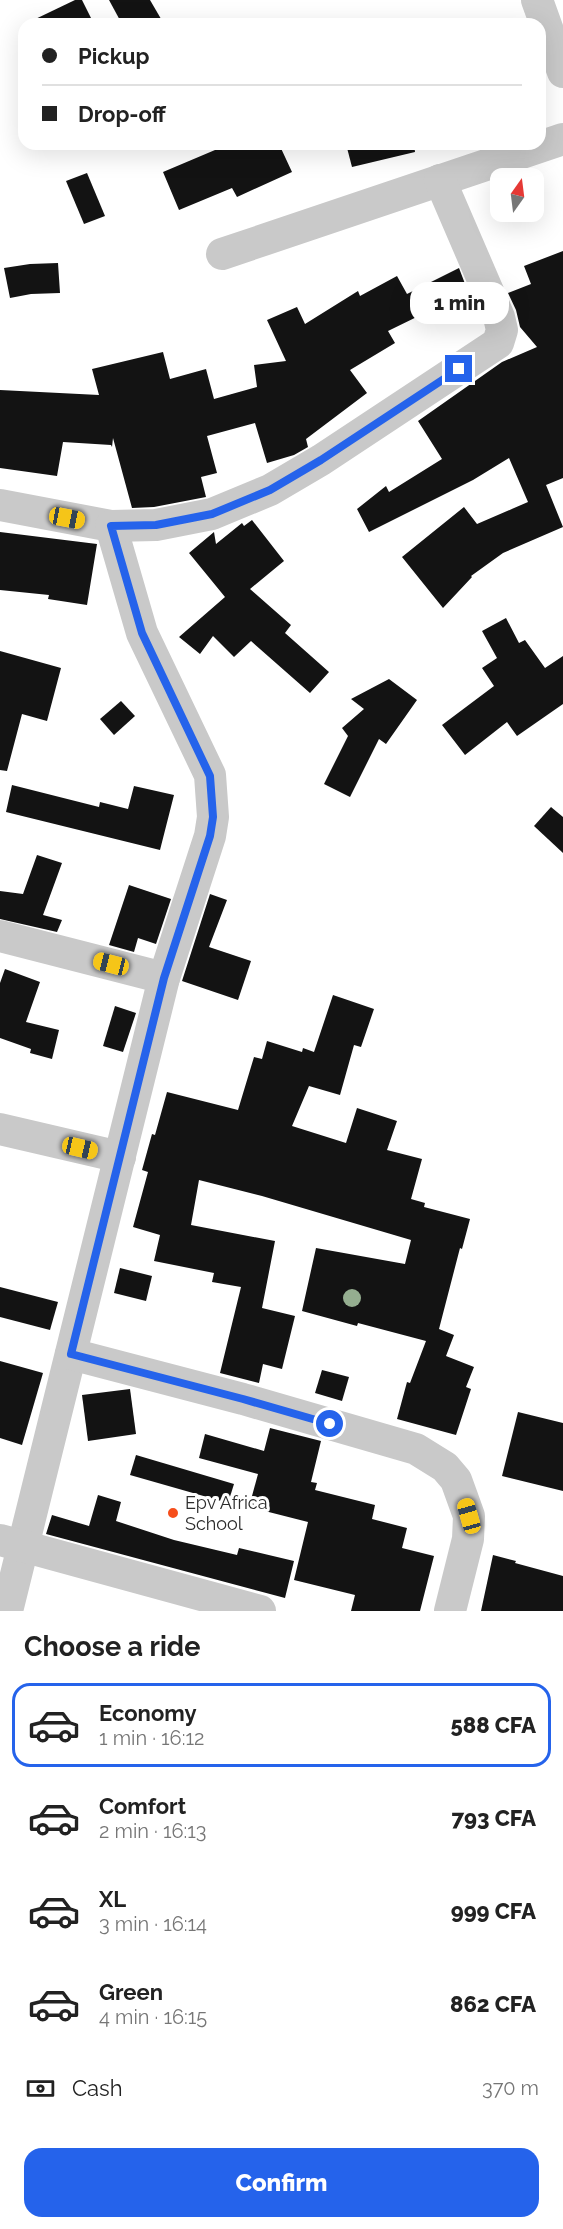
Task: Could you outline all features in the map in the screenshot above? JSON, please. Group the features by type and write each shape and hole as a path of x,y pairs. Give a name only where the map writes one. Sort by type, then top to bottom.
{"street":[{"path":"537,0 544,18"},
{"path":"546,25 563,72"},
{"path":"546,145 563,139"},
{"path":"222,254 530,150"},
{"path":"0,505 111,526 156,525 212,514 270,490 321,460 498,343 502,330 499,317 440,180"},
{"path":"7,1611 11,1543 71,1354 164,978 210,836 213,817 210,776 142,633 111,526"},
{"path":"0,936 164,978"},
{"path":"0,1129 120,1157"},
{"path":"71,1354 243,1399 416,1449 445,1467 459,1488 469,1516 468,1539 450,1611"},
{"path":"11,1543 249,1610"}],"building":[{"path":"75,0 82,0 91,18 38,18"},
{"path":"109,0 150,0 160,18 119,18"},
{"path":"215,150 282,150 292,172 237,197 232,188 179,210 163,172"},
{"path":"348,150 415,150 415,152 352,167"},
{"path":"87,173 105,216 84,224 66,181"},
{"path":"563,251 563,478 546,485 563,527 503,553 471,576 443,608 402,557 464,507 477,524 528,502 509,458 473,480 369,532 357,509 386,486 389,492 442,459 418,421 502,362 537,347 520,327 516,310 508,293 531,284 524,266"},
{"path":"58,263 60,293 31,294 10,298 4,268"},
{"path":"459,268 467,289 388,331 395,343 350,370 367,393 306,439 308,447 294,455 267,463 255,423 207,436 217,473 201,477 206,497 154,507 132,508 113,438 112,447 111,445 63,442 57,476 0,468 0,390 99,395 92,369 163,352 170,379 206,369 214,399 257,387 254,365 286,361 267,320 297,307 305,324 358,291 360,296 397,276 407,294"},
{"path":"252,520 284,561 250,589 291,625 285,633 329,672 310,693 251,641 234,657 213,636 200,654 179,637 225,597 189,553 214,532 216,544 242,523 244,526"},
{"path":"0,532 97,544 87,605 48,599 49,595 0,590"},
{"path":"506,618 519,643 525,640 545,668 563,656 563,704 517,736 507,722 465,755 442,725 494,686 482,668 497,658 482,631"},
{"path":"0,651 61,668 47,721 22,714 7,771 0,770"},
{"path":"389,679 417,700 386,744 379,739 350,797 324,784 348,736 342,728 364,709 351,699"},
{"path":"121,701 135,716 114,735 100,719"},
{"path":"12,785 99,807 100,802 128,809 134,786 174,795 160,850 6,812"},
{"path":"551,807 563,817 563,853 534,826"},
{"path":"37,855 62,863 43,915 62,920 57,932 0,919 0,891 23,894"},
{"path":"129,885 171,899 156,944 138,938 134,952 109,945"},
{"path":"210,894 227,900 209,947 251,961 238,1000 182,981"},
{"path":"5,969 40,982 26,1022 59,1030 52,1059 30,1053 31,1049 0,1038 0,983"},
{"path":"333,995 374,1009 361,1047 354,1045 340,1095 309,1086 292,1126 346,1143 357,1108 397,1121 387,1150 422,1159 411,1199 425,1203 424,1207 470,1219 439,1329 454,1335 446,1356 474,1367 466,1387 471,1389 456,1435 397,1419 407,1382 410,1383 426,1341 302,1311 316,1248 405,1264 411,1240 199,1180 191,1225 275,1241 262,1308 295,1316 282,1369 263,1364 259,1383 220,1373 241,1287 212,1282 214,1273 154,1261 160,1235 133,1227 148,1172 142,1170 167,1092 238,1110 254,1057 262,1059 267,1041 302,1052 303,1048 314,1052"},
{"path":"115,1006 136,1013 123,1052 103,1046"},
{"path":"120,1268 152,1276 146,1301 114,1293"},
{"path":"0,1287 58,1302 50,1330 0,1317"},
{"path":"0,1361 43,1373 22,1445 0,1438"},
{"path":"322,1370 349,1377 342,1401 315,1393"},
{"path":"130,1389 136,1434 88,1441 82,1395"},
{"path":"518,1412 563,1423 563,1491 502,1476"},
{"path":"270,1428 321,1441 311,1482 317,1483 315,1490 375,1505 372,1519 407,1528 402,1548 434,1556 420,1611 351,1611 355,1595 294,1580 308,1522 249,1507 258,1474 199,1458 205,1434 264,1451"},
{"path":"136,1455 234,1484 228,1503 130,1475"},
{"path":"98,1495 121,1502 116,1521 174,1540 237,1555 239,1548 294,1561 285,1598 46,1534 52,1515 89,1526"},
{"path":"493,1555 563,1576 563,1611 481,1611"}],"place":[{"name":"Epv Africa School","path":"173,1513"}],"route":[{"path":"330,1424 71,1354 164,978 210,836 213,817 210,776 142,633 111,526 156,525 212,514 270,490 321,460 459,369"}]}
